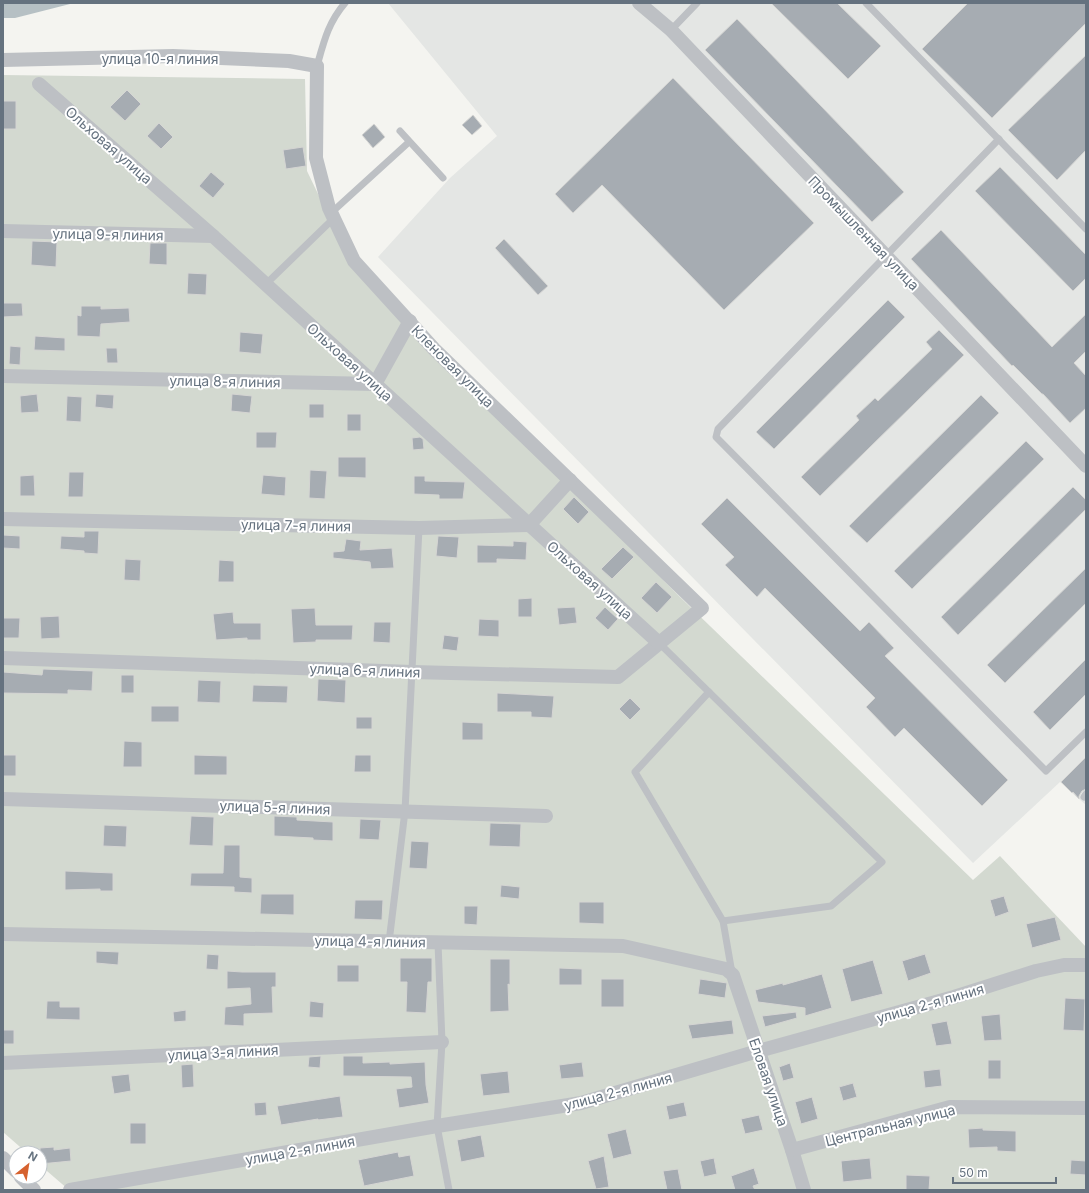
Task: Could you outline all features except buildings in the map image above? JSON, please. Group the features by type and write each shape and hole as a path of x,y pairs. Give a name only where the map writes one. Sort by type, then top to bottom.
{"street":[{"name":"Промышленная улица","path":"639,3 671,30 1086,466"},
{"name":"улица 10-я линия","path":"3,60 173,56 289,61 317,66"},
{"name":"Кленовая улица","path":"317,66 316,158 332,216 354,261 434,349 702,608"},
{"name":"Ольховая улица","path":"39,84 213,236 659,643"},
{"name":"улица 9-я линия","path":"3,231 213,236"},
{"path":"375,384 410,321"},
{"name":"улица 8-я линия","path":"3,376 375,384"},
{"path":"529,525 570,480"},
{"name":"улица 7-я линия","path":"3,519 419,528 529,525"},
{"name":"улица 6-я линия","path":"3,658 412,672 618,677 702,608"},
{"name":"улица 5-я линия","path":"3,799 546,816"},
{"name":"улица 4-я линия","path":"3,934 623,946 726,969 733,975"},
{"name":"улица 2-я линия","path":"70,1190 437,1126 581,1103 758,1051 954,997 1036,970 1064,965 1086,965"},
{"name":"Еловая улица","path":"733,975 804,1190"},
{"name":"улица 3-я линия","path":"3,1063 442,1042"},
{"name":"Центральная улица","path":"792,1150 950,1107 1086,1108"}],"lane":[{"path":"317,66 327,31 338,11 345,3"},
{"path":"671,30 697,3"},
{"path":"866,3 1086,229"},
{"path":"400,132 443,178"},
{"path":"999,139 718,429 716,437 1046,771 1086,732"},
{"path":"266,284 332,216 409,142"},
{"path":"388,942 404,811 419,528"},
{"path":"659,643 882,862 831,906 723,921"},
{"path":"709,692 635,772 723,921 733,975"},
{"path":"438,943 442,1042 437,1126 450,1190"}],"shaded area":[{"path":"3,3 74,3 15,18 3,18"},
{"path":"388,3 1086,3 1086,805 1060,782 973,863 378,257 450,178 497,136"},
{"path":"3,75 305,79 307,171 344,248 417,330 680,597 973,880 1000,856 1086,947 1086,1190 69,1190 48,1172 48,1145 18,1145 3,1132"}]}
